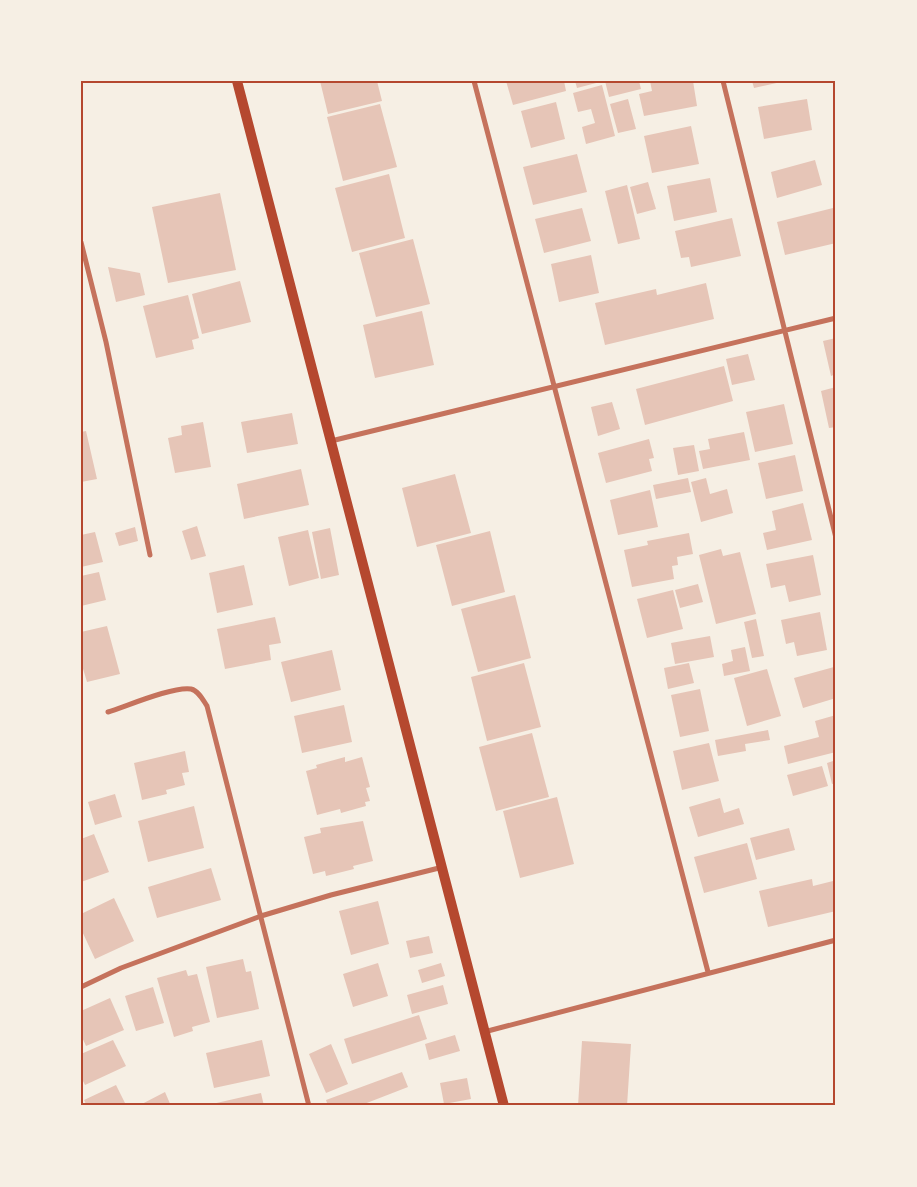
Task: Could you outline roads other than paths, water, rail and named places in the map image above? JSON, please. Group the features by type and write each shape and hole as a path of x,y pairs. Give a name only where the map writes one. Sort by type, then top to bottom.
{"main road":[{"path":"237,81 504,1106"}],"street":[{"path":"474,81 708,972"},
{"path":"723,81 836,538"},
{"path":"81,242 106,342 150,555"},
{"path":"330,441 836,318"},
{"path":"108,712 176,690 192,689 199,693 207,706 262,916 308,1106"},
{"path":"81,987 114,971 262,916 331,895 443,867"},
{"path":"484,1032 836,940"}]}
